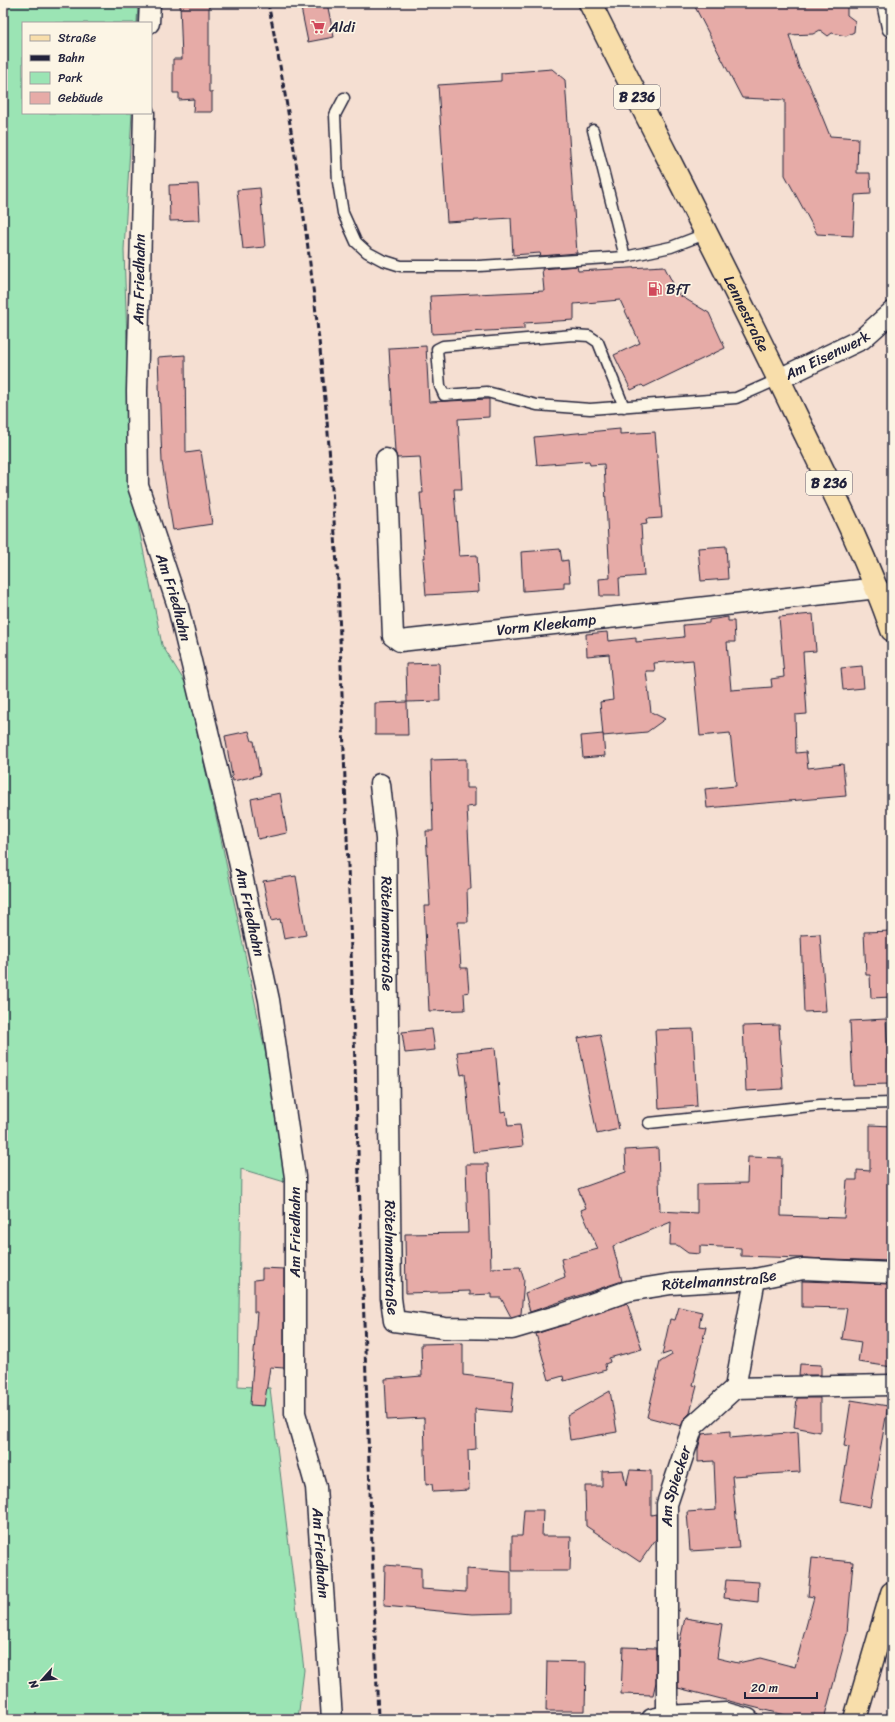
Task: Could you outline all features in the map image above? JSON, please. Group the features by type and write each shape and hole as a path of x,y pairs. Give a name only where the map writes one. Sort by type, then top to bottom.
{"main road":[{"name":"Lennestraße","path":"590,3 779,379 878,588 892,630"},
{"path":"855,1719 892,1593"}],"street":[{"path":"149,22 150,3"},
{"path":"887,3 892,27"},
{"name":"Am Friedhahn","path":"144,114 137,391 138,486 177,603 237,852 269,1000 295,1177 295,1413 316,1487 332,1719"},
{"name":"Am Eisenwerk","path":"779,379 862,339 892,312"},
{"name":"Vorm Kleekamp","path":"386,459 393,636 400,641 878,588"},
{"name":"Rötelmannstraße","path":"380,784 386,839 390,1291 394,1321 445,1328 512,1330 628,1291 671,1284 756,1279 804,1268 892,1273"},
{"path":"756,1279 735,1388 892,1385"},
{"name":"Am Spiecker","path":"659,1717 667,1504 694,1426 735,1388"},
{"path":"659,1717 726,1713 748,1719"}],"lane":[{"path":"344,98 335,115 338,182 343,214 356,242 377,258 401,266 479,266 626,257 671,247 705,234"},
{"path":"593,130 626,257"},
{"path":"624,407 598,342 589,336 573,335 473,343 443,346 437,349 440,386 444,395 487,392 536,405 590,409 624,407 736,398 779,379"},
{"path":"649,1122 820,1105 892,1103"}],"green space":[{"path":"3,3 138,3 137,22 22,22 22,114 132,114 124,250 132,493 162,645 186,684 220,834 279,1118 288,1183 241,1169 238,1386 270,1388 304,1670 298,1719 3,1719"}],"building":[{"name":"Aldi","path":"300,3 327,3 334,37 308,42"},
{"path":"693,3 847,3 847,15 855,21 854,32 846,36 832,33 828,36 820,30 813,34 789,35 799,68 809,84 830,136 858,138 857,173 870,173 871,194 855,195 853,236 817,234 785,175 785,100 742,98"},
{"path":"180,4 209,4 209,92 212,92 212,112 193,112 194,99 179,100 179,93 173,93 173,59 182,59"},
{"path":"552,69 565,80 577,253 541,256 540,253 513,255 511,218 447,222 438,85 501,81 501,73"},
{"path":"198,184 200,220 170,221 169,185"},
{"path":"260,188 265,247 243,249 237,190"},
{"path":"577,266 578,271 664,266 679,295 709,313 725,348 644,387 642,385 631,390 614,355 640,343 620,300 574,304 574,320 524,323 524,329 432,334 430,296 544,291 542,269"},
{"path":"426,346 429,402 489,399 489,417 458,419 462,489 454,489 459,556 477,555 479,592 426,595 420,493 423,493 420,457 397,458 395,452 389,348"},
{"path":"185,355 186,453 201,451 212,524 173,530 162,462 158,357"},
{"path":"620,429 620,434 655,432 662,518 646,519 647,524 641,525 644,576 619,578 620,596 600,596 599,579 610,578 604,464 590,465 589,461 537,465 534,437"},
{"path":"726,546 728,579 701,581 698,548"},
{"path":"560,549 562,561 568,560 570,582 564,582 564,588 523,591 521,552"},
{"path":"813,614 816,651 803,652 807,714 795,715 796,753 806,752 808,768 843,764 846,796 707,808 705,789 736,786 730,733 700,736 693,660 654,663 655,671 646,671 651,712 665,719 647,732 603,736 600,702 613,700 609,654 587,656 586,634 607,632 608,641 636,638 636,642 684,637 683,625 709,623 709,620 728,617 728,621 734,621 735,642 727,642 731,690 772,687 771,679 784,677 779,617"},
{"path":"439,663 440,701 407,702 406,664"},
{"path":"862,666 864,688 843,690 841,668"},
{"path":"407,702 408,735 375,735 375,703"},
{"path":"249,731 252,741 254,741 260,775 233,781 225,736"},
{"path":"603,734 605,756 583,758 581,736"},
{"path":"466,759 466,788 475,788 475,806 467,807 471,889 467,889 468,922 458,922 461,968 467,968 469,992 464,993 465,1010 429,1011 424,906 430,906 426,831 433,831 431,760"},
{"path":"280,793 287,833 258,839 251,799"},
{"path":"296,876 306,935 284,939 280,919 271,921 263,881"},
{"path":"892,931 892,997 871,998 870,975 866,975 864,932"},
{"path":"820,934 826,1011 804,1012 801,935"},
{"path":"886,1019 890,1084 853,1085 850,1021"},
{"path":"779,1025 783,1089 746,1091 743,1026"},
{"path":"432,1029 435,1050 405,1053 402,1032"},
{"path":"693,1029 697,1106 659,1109 655,1030"},
{"path":"600,1034 619,1129 597,1134 578,1038"},
{"path":"495,1048 501,1112 506,1111 508,1126 520,1125 523,1146 473,1152 465,1074 461,1075 457,1052"},
{"path":"870,1125 892,1126 892,1261 741,1256 741,1248 700,1246 700,1254 688,1253 677,1245 670,1245 671,1222 613,1246 622,1281 530,1312 525,1293 565,1277 561,1259 598,1249 581,1210 586,1208 578,1189 626,1172 625,1150 658,1148 660,1211 697,1213 697,1184 747,1183 748,1157 782,1158 781,1216 844,1218 847,1180 857,1180 857,1170 870,1171"},
{"path":"466,1164 488,1164 491,1268 520,1267 524,1280 521,1314 511,1317 501,1298 492,1298 492,1294 470,1295 470,1291 406,1293 405,1234 468,1233"},
{"path":"262,1268 284,1269 284,1368 270,1367 264,1406 250,1405 257,1312 254,1312 254,1280 262,1279"},
{"path":"802,1281 892,1284 892,1367 858,1362 861,1342 842,1339 847,1308 802,1307"},
{"path":"627,1303 642,1349 609,1358 610,1362 605,1364 606,1370 564,1381 563,1376 549,1380 536,1334"},
{"path":"679,1307 702,1312 699,1326 706,1327 693,1385 697,1386 690,1413 685,1418 681,1426 647,1417 660,1362 672,1355 671,1352 662,1355 670,1319 675,1320"},
{"path":"463,1343 463,1375 514,1381 511,1412 475,1409 476,1449 468,1450 469,1490 433,1492 432,1484 426,1485 424,1418 387,1420 385,1379 422,1376 421,1344"},
{"path":"800,1364 821,1365 821,1375 799,1375"},
{"path":"610,1391 617,1432 570,1440 567,1416"},
{"path":"797,1398 820,1398 820,1432 794,1427"},
{"path":"851,1400 888,1406 870,1507 840,1501 849,1447 844,1446"},
{"path":"730,1431 730,1438 798,1432 800,1472 732,1476 739,1548 690,1551 687,1512 716,1510 714,1461 698,1462 698,1449 702,1434"},
{"path":"623,1470 626,1486 630,1470 651,1471 651,1515 656,1514 656,1539 640,1562 586,1526 585,1486 602,1486 602,1471"},
{"path":"524,1510 543,1510 542,1536 571,1536 570,1571 512,1571 512,1536 522,1536"},
{"path":"812,1558 853,1562 847,1633 824,1719 800,1719 678,1688 678,1649 685,1618 722,1624 717,1658 738,1663 760,1658 795,1667 814,1597 808,1596"},
{"path":"385,1565 421,1568 421,1589 466,1592 466,1569 511,1572 511,1613 472,1614 384,1606"},
{"path":"726,1580 759,1582 758,1602 724,1598"},
{"path":"623,1647 656,1648 656,1682 653,1695 621,1694"},
{"path":"547,1661 586,1662 585,1711 546,1711"}],"railway":[{"path":"268,3 287,104 309,256 328,430 338,581 378,1719"}],"place":[{"name":"Aldi","path":"318,27"},
{"name":"BfT","path":"655,289"}]}
